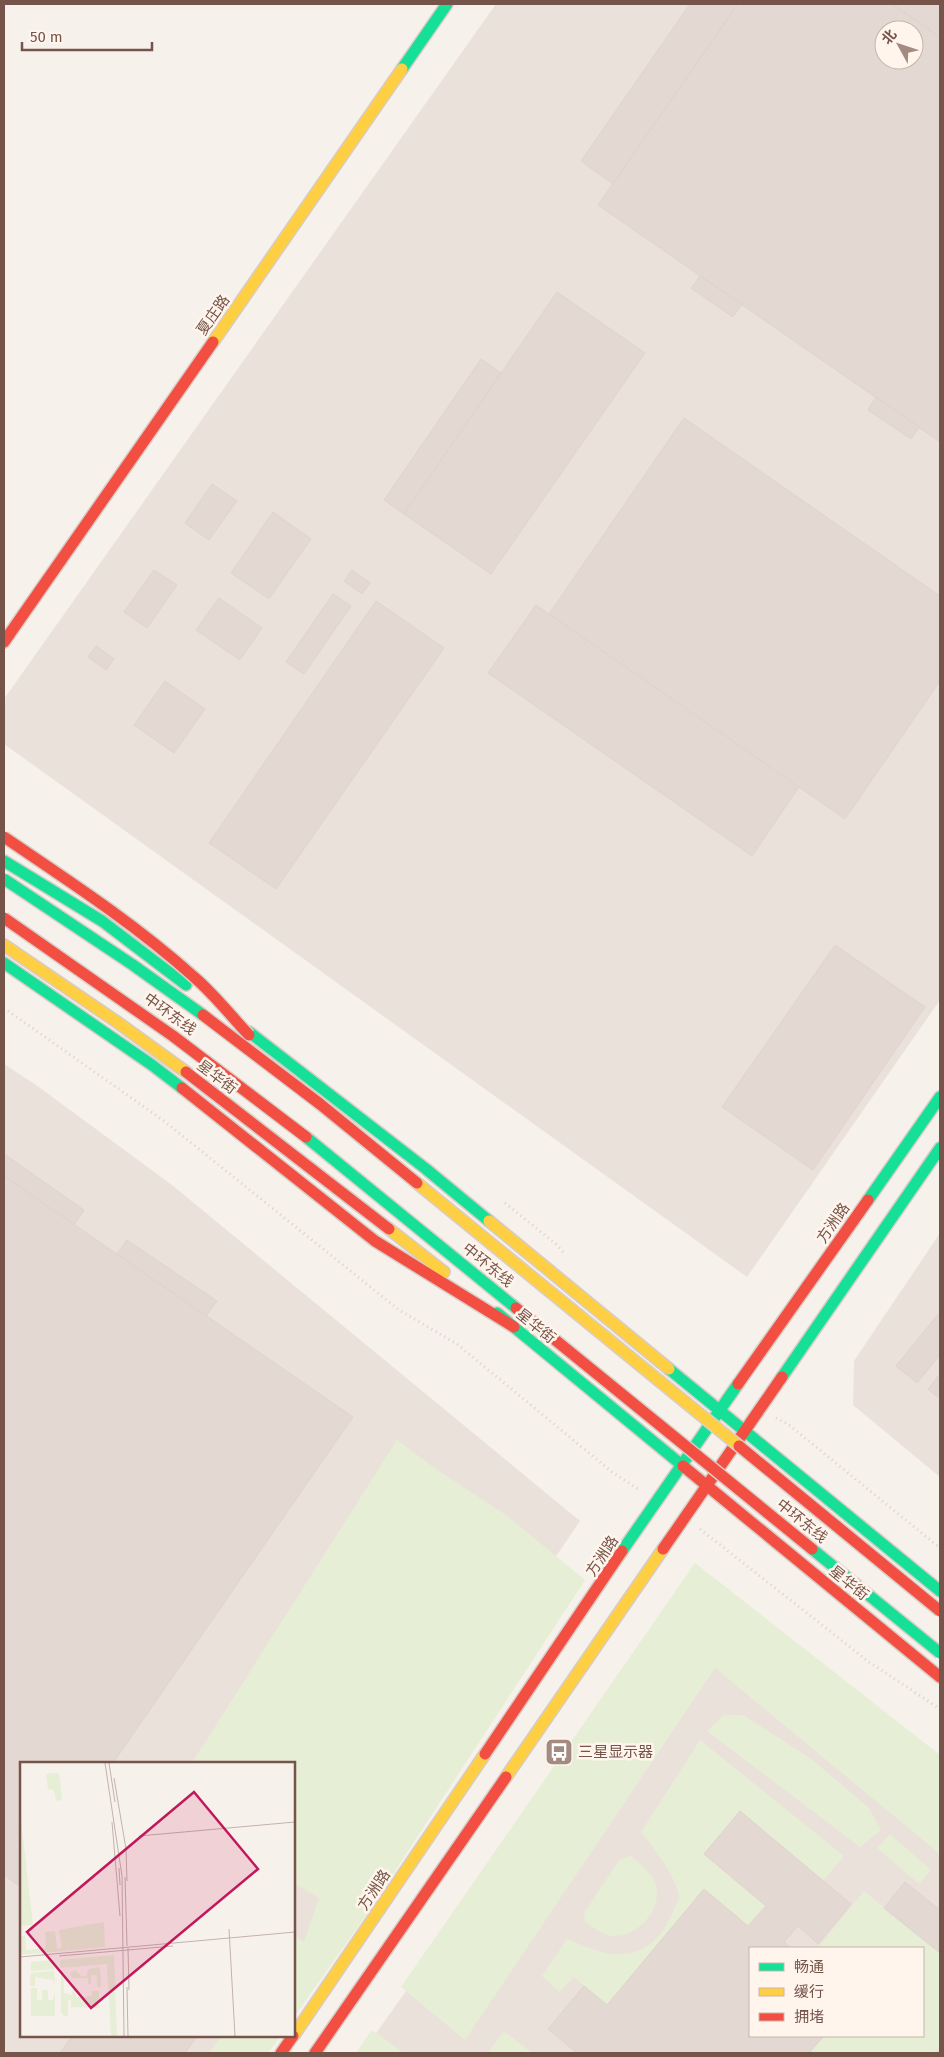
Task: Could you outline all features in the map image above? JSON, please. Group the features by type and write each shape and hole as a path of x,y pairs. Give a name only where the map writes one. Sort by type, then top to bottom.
{"main road":[{"name":"夏庄路","path":"4,642 447,4"},
{"path":"4,837 108,907 196,978 294,1084"},
{"path":"4,861 102,921 426,1169 940,1591"},
{"name":"中环东线","path":"4,879 91,936 191,1007 294,1084 431,1193 940,1611"},
{"name":"中环东线","path":"4,918 164,1028 273,1110 940,1653"},
{"name":"星华街","path":"4,945 58,980 160,1053 258,1127 514,1327 940,1676"},
{"path":"4,963 152,1065 375,1241 514,1327"},
{"name":"方洲路","path":"295,2032 681,1465 940,1097"},
{"path":"314,2053 940,1148"},
{"name":"方洲路","path":"281,2053 292,2037"}],"path":[{"path":"4,1008 164,1121 399,1310 457,1344 612,1472 657,1500"},
{"path":"685,1519 707,1534 869,1662 940,1709"}],"shaded area":[{"path":"496,4 940,4 940,1000 747,1277 4,744 4,699"},
{"path":"4,1064 36,1085 172,1185 580,1521 506,1630 466,1704 295,1956 295,1762 20,1762 20,2037 239,2037 228,2053 4,2053"},
{"path":"940,1233 940,1477 853,1405 854,1361"},
{"path":"684,1600 940,1817 940,2053 362,2053"}],"green space":[{"path":"397,1440 436,1469 506,1515 585,1580 367,1914 295,2016 295,1937 304,1942 319,1898 295,1884 295,1762 193,1762"},
{"path":"695,1563 940,1755 940,1854 715,1668 465,2040 401,1987"},
{"path":"724,1715 743,1715 810,1758 869,1808 881,1830 860,1847 707,1731"},
{"path":"700,1740 844,1856 823,1881 740,1812 704,1854 766,1906 748,1926 607,2005 574,1977 559,1992 542,1976 567,1939 602,1952 624,1954 646,1947 657,1938 667,1924 680,1897 669,1871 641,1832"},
{"path":"890,1834 931,1870 919,1884 877,1848"},
{"path":"631,1856 646,1869 656,1885 657,1895 655,1904 652,1913 639,1927 622,1935 612,1936 585,1922 584,1913 620,1859"},
{"path":"864,1891 940,1953 940,2047 935,2053 809,2053 823,2037 924,2037 924,1947 819,1946"},
{"path":"372,2030 404,2053 356,2053"},
{"path":"504,2031 532,2053 492,2053 489,2051"},
{"path":"220,2037 280,2037 268,2053 209,2053"}],"building":[{"path":"690,4 738,4 613,184 581,161"},
{"path":"738,4 892,4 915,20 874,20 874,70 924,70 924,26 940,37 940,442 598,205"},
{"path":"892,4 940,4 940,37 924,26 924,20 915,20"},
{"path":"700,276 742,304 733,317 691,288"},
{"path":"557,292 645,353 491,574 404,514"},
{"path":"481,359 501,373 404,514 384,500"},
{"path":"876,397 919,427 911,439 868,410"},
{"path":"684,418 940,596 940,681 845,819 549,614"},
{"path":"212,484 237,501 209,540 185,523"},
{"path":"273,512 311,539 269,599 231,573"},
{"path":"154,570 177,585 147,628 124,612"},
{"path":"352,570 370,583 362,594 344,581"},
{"path":"333,594 351,606 304,674 286,662"},
{"path":"219,598 262,628 240,660 196,630"},
{"path":"376,601 444,648 276,889 209,843"},
{"path":"536,605 799,787 752,856 488,673"},
{"path":"96,646 114,659 106,670 88,657"},
{"path":"165,681 205,709 174,753 134,725"},
{"path":"835,945 925,1007 813,1170 722,1107"},
{"path":"4,1154 84,1210 74,1225 4,1176"},
{"path":"4,1176 353,1417 114,1762 20,1762 20,1886 4,1875"},
{"path":"127,1240 217,1301 206,1316 117,1254"},
{"path":"940,1312 940,1355 917,1383 896,1366"},
{"path":"940,1374 940,1399 928,1389"},
{"path":"740,1811 851,1904 818,1944 798,1926 784,1942 790,1947 749,1947 749,2037 823,2037 809,2053 708,2053 704,2050 701,2053 577,2053 548,2029 584,1986 607,2005 704,1889 748,1926 766,1906 704,1854"},
{"path":"905,1882 940,1910 940,1953 884,1908"},
{"path":"71,2037 196,2037 185,2053 60,2053"}],"traffic: fast":[{"path":"402,69 447,4"},
{"path":"4,861 102,921 186,985"},
{"path":"4,879 133,965 203,1015"},
{"path":"4,963 152,1065 182,1088"},
{"path":"249,1032 426,1169 489,1221"},
{"path":"868,1200 940,1097"},
{"path":"306,1137 516,1308"},
{"path":"782,1377 940,1148"},
{"path":"497,1313 683,1466"},
{"path":"669,1369 940,1591"},
{"path":"622,1551 738,1384"},
{"path":"812,1549 940,1653"}],"traffic: slow":[{"path":"213,342 402,69"},
{"path":"4,945 117,1022 186,1072"},
{"path":"417,1183 739,1446"},
{"path":"489,1221 669,1369"},
{"path":"389,1229 444,1272"},
{"path":"506,1777 663,1549"},
{"path":"295,2034 485,1754"}],"traffic: jam":[{"path":"4,642 213,342"},
{"path":"4,837 149,939 201,984 249,1035"},
{"path":"4,918 173,1036 306,1137"},
{"path":"203,1015 320,1104 417,1183"},
{"path":"186,1072 389,1229"},
{"path":"182,1088 375,1241 514,1327"},
{"path":"738,1384 868,1200"},
{"path":"516,1308 812,1549"},
{"path":"663,1549 782,1377"},
{"path":"739,1446 940,1611"},
{"path":"683,1466 940,1677"},
{"path":"485,1754 622,1551"},
{"path":"315,2053 506,1777"},
{"path":"281,2053 292,2037"}],"place":[{"name":"三星显示器","path":"559,1752"}]}
